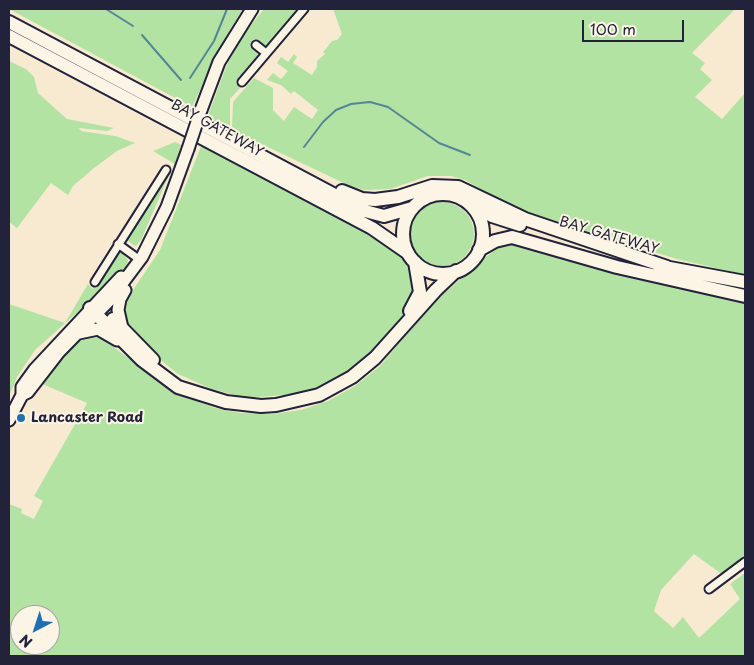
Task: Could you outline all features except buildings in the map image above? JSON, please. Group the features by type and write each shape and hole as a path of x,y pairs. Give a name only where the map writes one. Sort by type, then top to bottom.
{"highway":[{"name":"BAY GATEWAY","path":"9,22 373,214 390,215 412,208"},
{"name":"BAY GATEWAY","path":"9,36 372,228 411,257"},
{"path":"276,164 350,195 375,200 398,197 432,186 458,187 525,219 666,267"},
{"path":"96,309 124,345 178,387 209,398 261,406 291,403 319,395 345,382 383,350 436,290 456,271 470,263 479,250 483,234 480,218 470,204 454,195 436,194 419,202 412,208 406,218 403,230 420,283 418,299 383,350"},
{"name":"BAY GATEWAY","path":"470,204 492,216 522,226 666,267 745,282"},
{"name":"BAY GATEWAY","path":"479,250 495,241 512,237 617,267 745,296"},
{"path":"411,257 430,271 447,273 456,271"},
{"path":"96,309 122,328 154,360 188,389"}],"main road":[{"path":"22,394 28,392 50,363 140,257 153,236 167,207 201,110 224,54 252,9"},
{"path":"122,328 118,320 120,300 149,256 154,244 153,236"},
{"path":"9,420 22,394 22,387 35,369 96,309"},
{"path":"76,334 98,329 124,345"}],"street":[{"path":"242,82 304,9"},
{"path":"256,45 266,53"},
{"path":"95,282 166,170"},
{"path":"118,244 140,257"},
{"path":"709,589 745,562"}],"green space":[{"path":"9,9 243,9 228,33 192,107"},
{"path":"264,9 300,9 269,45 265,46 254,39 250,43 260,51 260,56 238,82 242,86 230,99 230,129 207,118 228,62 247,30"},
{"path":"333,9 735,9 692,53 705,63 700,69 712,80 695,97 722,119 745,93 745,275 677,259 533,216 505,203 465,180 451,176 428,176 390,189 364,190 350,186 232,130 233,102 254,78 273,88 273,110 284,121 294,107 312,119 318,110 294,91 291,94 281,85 267,80 273,73 281,79 288,71 277,63 281,57 288,62 294,54 297,57 293,63 312,75 317,67 317,61 325,54 323,52 332,41 337,40 342,34"},
{"path":"9,61 26,69 34,77 38,93 67,119 114,128 107,131 79,128 81,131 115,136 135,143 117,151 94,168 73,186 68,195 51,183 17,228 9,222"},
{"path":"175,142 181,145 175,164 153,151"},
{"path":"202,144 384,240 395,249 410,270 415,289 409,308 377,348 352,370 319,388 297,394 246,398 212,389 178,374 147,349 124,322 122,309 125,302 160,250"},
{"path":"166,175 169,175 141,240 136,246 133,245 126,239"},
{"path":"436,202 448,202 465,211 472,222 474,234 472,246 465,257 448,266 436,266 424,261 415,252 410,240 410,228 415,216 424,207"},
{"path":"522,244 745,301 745,558 723,575 694,554 661,590 654,611 673,628 683,617 699,638 740,599 730,584 745,573 745,656 9,656 9,504 22,509 21,513 34,519 43,501 34,496 87,403 40,383 75,345 87,336 102,338 161,383 176,392 215,408 241,413 272,414 301,410 328,401 355,386 380,366 433,303 501,246"},
{"path":"117,253 122,253 128,260 127,266 100,292 35,350 17,377 9,397 9,304 65,323 88,284 93,289 98,285"}],"waterway":[{"path":"106,9 133,26"},
{"path":"190,78 214,41 227,9"},
{"path":"142,35 181,80"},
{"path":"304,147 323,122 336,110 351,104 370,102 388,107 439,143 470,155"}],"place":[{"name":"Lancaster Road","path":"21,418"}]}
